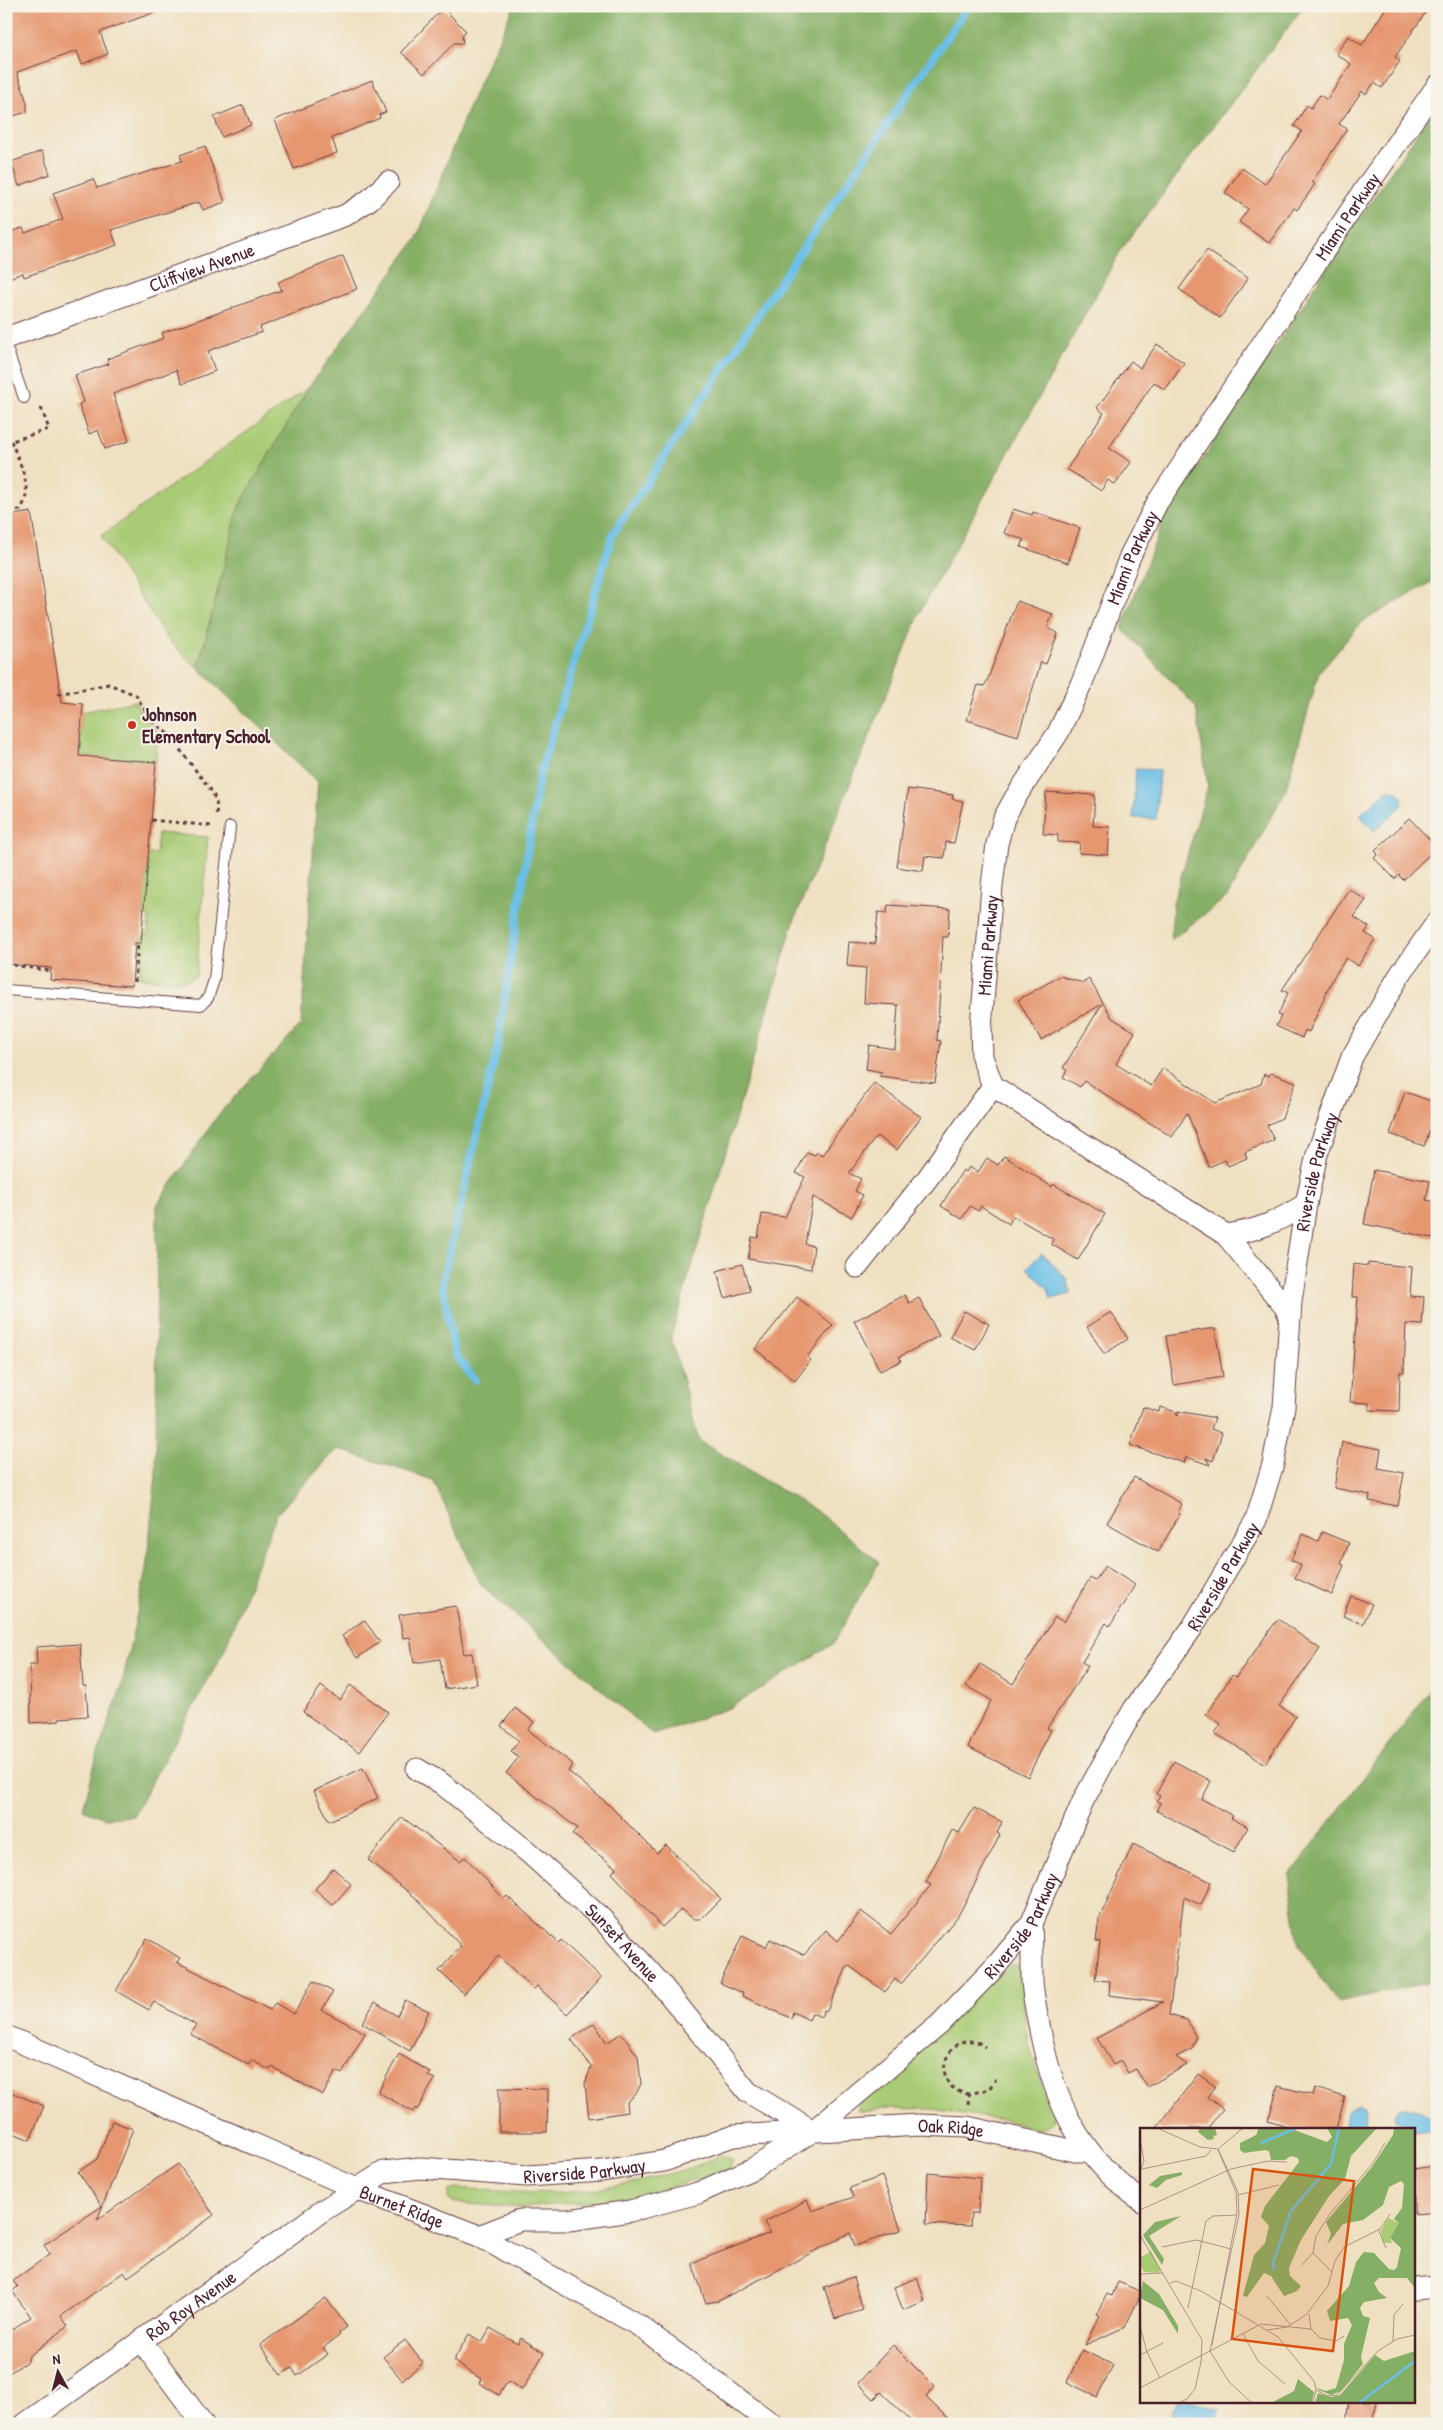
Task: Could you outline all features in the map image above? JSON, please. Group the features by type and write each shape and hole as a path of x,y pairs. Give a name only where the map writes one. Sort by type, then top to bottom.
{"street":[{"name":"Miami Parkway","path":"994,1086 982,1057 981,1028 992,886 997,844 1004,818 1058,733 1083,680 1130,556 1157,503 1402,134 1437,86"},
{"name":"Cliffview Avenue","path":"6,338 346,215 369,200 388,182"},
{"name":"Riverside Parkway","path":"479,2236 520,2220 578,2219 630,2211 698,2194 754,2168 813,2130 940,2024 995,1967 1031,1924 1083,1801 1111,1749 1134,1709 1192,1628 1256,1520 1273,1464 1284,1407 1290,1317 1306,1204 1317,1154 1352,1057 1399,976 1437,922"},
{"path":"858,1267 927,1180 994,1086 1226,1236 1285,1307 1290,1317"},
{"path":"1226,1236 1256,1230 1282,1219 1306,1204"},
{"name":"Sunset Avenue","path":"417,1769 441,1783 528,1852 602,1919 659,1982 748,2092 813,2130"},
{"path":"1031,1924 1032,1982 1045,2054 1064,2110 1088,2151 1100,2166 1140,2199"},
{"name":"Burnet Ridge","path":"6,2036 357,2189 479,2236 638,2325 681,2354 772,2424"},
{"name":"Oak Ridge","path":"813,2130 919,2125 966,2127 1075,2151 1088,2151"},
{"name":"Riverside Parkway","path":"357,2189 384,2172 414,2167 527,2176 602,2171 664,2161 733,2136 813,2130"},
{"name":"Rob Roy Avenue","path":"25,2424 142,2342 322,2211 357,2189"},
{"path":"1416,2289 1437,2287"},
{"path":"142,2342 203,2424"}],"lane":[{"path":"6,346 24,398"},
{"path":"6,990 201,1005 208,998 214,980 230,827"}],"path":[{"path":"6,443 49,429 39,403 24,398"},
{"path":"11,442 25,479 27,492 27,501 20,510 11,511 12,515"},
{"path":"58,694 109,684 136,695 151,720 168,734 213,792 216,806 215,835"},
{"path":"151,820 215,826"},
{"path":"134,988 138,943"},
{"path":"13,965 50,971"},
{"path":"985,2047 980,2043 958,2044 946,2057 944,2068 947,2079 953,2088 962,2093 969,2094 989,2089 996,2079"},
{"path":"966,2127 969,2094"}],"green space":[{"path":"514,6 1304,6 1121,250 921,610 794,921 671,1337 699,1441 815,1510 879,1562 833,1644 729,1708 653,1735 481,1585 433,1480 337,1449 276,1515 224,1651 133,1816 105,1818 83,1809 97,1756 122,1685 146,1570 156,1475 157,1205 219,1114 301,1024 318,782 198,668 239,506 308,388 417,238 469,106"},
{"path":"1437,104 1437,579 1362,622 1319,672 1285,792 1227,897 1171,940 1173,903 1208,786 1196,707 1122,628 1164,519 1347,237"},
{"path":"308,388 239,506 198,668 168,640 101,536"},
{"path":"135,701 143,717 158,732 156,762 79,756 82,712"},
{"path":"158,833 208,837 196,976 175,982 139,977 142,938 148,933 149,916 143,916 148,854 156,854"},
{"path":"1437,1681 1437,1981 1337,2002 1299,1945 1289,1876"},
{"path":"1009,1965 1016,1965 1021,1974 1025,2024 1039,2077 1054,2115 1052,2123 1042,2129 1035,2129 1009,2121 932,2109 884,2108 863,2112 858,2110 859,2103"},
{"path":"719,2156 725,2156 733,2160 728,2170 639,2197 522,2208 456,2203 448,2199 449,2191 456,2188 552,2193 591,2190 660,2176"}],"water":[{"path":"1136,769 1159,770 1156,819 1133,818"},
{"path":"1389,789 1392,792 1395,789 1403,798 1401,800 1404,804 1374,831 1360,815"},
{"path":"1042,1253 1067,1279 1071,1294 1051,1299 1048,1289 1027,1268"},
{"path":"1359,2104 1365,2106 1365,2128 1346,2128 1347,2114 1351,2108"},
{"path":"1406,2107 1421,2111 1433,2120 1430,2131 1416,2131 1416,2128 1408,2128 1396,2120 1395,2114 1399,2108"},
{"path":"1177,2402 1197,2402 1219,2410 1215,2424 1191,2424 1171,2416"}],"building":[{"path":"6,6 164,6 164,9 100,32 108,54 82,64 77,51 17,72 27,103 27,112 10,117 6,104"},
{"path":"1387,6 1430,6 1395,57 1400,61 1382,88 1374,83 1366,94 1362,91 1339,124 1347,129 1312,182 1315,184 1297,210 1294,208 1269,243 1239,222 1248,209 1225,193 1242,168 1265,184 1302,131 1294,126 1307,105 1311,108 1320,95 1327,100 1351,64 1336,54 1348,36 1362,45"},
{"path":"443,8 466,31 462,35 463,43 454,43 424,74 401,52"},
{"path":"372,80 386,112 379,115 380,118 332,138 337,153 294,169 275,120"},
{"path":"243,105 251,125 222,137 214,117"},
{"path":"205,146 225,202 203,210 199,202 111,230 117,245 24,277 23,273 6,279 6,233 23,228 25,233 63,219 53,193 93,179 97,188 182,161 180,155"},
{"path":"42,151 50,174 19,186 11,162"},
{"path":"1207,250 1248,278 1220,318 1179,289"},
{"path":"343,256 357,289 260,327 262,332 208,351 215,371 182,384 176,370 113,394 129,441 105,449 98,430 89,434 79,404 84,402 75,375 109,364 107,359 164,338 162,333 282,290 278,282"},
{"path":"1157,344 1184,363 1165,390 1154,382 1109,448 1131,462 1115,485 1108,480 1101,491 1067,469 1104,413 1097,408 1131,361 1140,368"},
{"path":"1013,509 1032,515 1033,512 1080,528 1068,563 1021,547 1024,540 1004,533"},
{"path":"31,512 62,702 83,704 79,756 156,762 141,943 135,943 132,986 50,980 51,968 6,964 6,516"},
{"path":"1017,601 1053,614 1048,626 1049,629 1058,633 1046,664 1041,662 1018,736 967,720 978,685 984,686 987,681"},
{"path":"908,789 953,795 952,799 963,801 954,843 946,842 944,858 925,856 923,871 897,867"},
{"path":"1046,792 1095,795 1093,826 1110,827 1108,855 1079,853 1080,843 1058,842 1058,835 1043,834"},
{"path":"1409,818 1437,847 1403,880 1399,875 1395,879 1374,858 1378,854 1375,851"},
{"path":"1349,889 1366,900 1354,917 1369,927 1365,933 1375,939 1358,966 1346,958 1333,978 1309,1032 1305,1030 1302,1038 1276,1026 1281,1016 1278,1015 1288,993 1282,990"},
{"path":"888,905 950,909 948,937 943,937 937,1040 941,1041 935,1083 879,1076 882,1072 866,1069 869,1045 895,1049 898,1005 864,1003 866,968 847,966 849,942 875,944 878,912 887,913"},
{"path":"1060,976 1083,983 1089,979 1112,1018 1135,1032 1116,1064 1151,1086 1163,1068 1215,1103 1261,1084 1264,1074 1269,1076 1271,1073 1296,1082 1282,1118 1267,1125 1274,1140 1245,1152 1247,1158 1228,1166 1225,1160 1209,1167 1187,1113 1172,1137 1084,1081 1080,1087 1063,1077 1067,1070 1063,1068 1102,1004 1041,1040 1018,1000"},
{"path":"874,1083 921,1117 897,1150 877,1136 849,1173 861,1179 855,1191 863,1195 852,1217 813,1197 805,1244 814,1246 811,1269 748,1259 752,1237 758,1238 762,1214 785,1217 805,1177 796,1173 807,1152 815,1155 817,1152 822,1155"},
{"path":"1405,1092 1437,1103 1437,1113 1424,1146 1390,1134"},
{"path":"1004,1156 1052,1187 1053,1184 1105,1214 1078,1260 1051,1244 1053,1239 1013,1216 1009,1224 981,1206 978,1211 970,1206 962,1219 941,1206 963,1170 966,1172 969,1167 978,1172 987,1158 998,1165"},
{"path":"1374,1170 1430,1181 1426,1200 1437,1202 1437,1218 1433,1238 1364,1224"},
{"path":"1368,1263 1412,1267 1410,1296 1424,1297 1422,1325 1406,1324 1404,1372 1400,1372 1399,1411 1369,1410 1369,1403 1350,1402 1358,1297 1352,1297 1354,1264 1368,1266"},
{"path":"742,1264 750,1291 725,1298 717,1271"},
{"path":"905,1295 909,1303 919,1298 939,1336 899,1357 901,1361 880,1371 854,1321"},
{"path":"797,1297 833,1325 807,1357 811,1360 795,1381 755,1349"},
{"path":"964,1311 989,1324 975,1350 950,1337"},
{"path":"1111,1312 1128,1339 1104,1354 1087,1327"},
{"path":"1215,1329 1223,1377 1174,1385 1166,1336"},
{"path":"1143,1407 1159,1412 1160,1407 1176,1412 1178,1416 1178,1411 1215,1418 1211,1429 1222,1433 1213,1461 1206,1458 1210,1465 1186,1457 1184,1463 1130,1445"},
{"path":"1342,1442 1381,1449 1378,1468 1404,1473 1398,1506 1369,1501 1370,1495 1334,1488"},
{"path":"1134,1477 1182,1504 1178,1512 1180,1514 1158,1552 1107,1523"},
{"path":"1322,1532 1349,1543 1341,1564 1344,1565 1332,1595 1295,1578 1301,1565 1291,1560 1303,1534 1318,1541"},
{"path":"1105,1566 1135,1585 1110,1626 1106,1623 1082,1662 1088,1666 1047,1728 1051,1730 1028,1777 968,1747 991,1700 966,1686 980,1664 1013,1684 1055,1617 1064,1622 1090,1578 1095,1581"},
{"path":"1351,1596 1372,1604 1363,1624 1343,1616"},
{"path":"456,1606 464,1654 472,1653 477,1684 445,1689 440,1659 414,1663 410,1637 403,1638 399,1615"},
{"path":"1278,1619 1320,1649 1279,1706 1296,1716 1265,1764 1215,1733 1221,1724 1206,1714 1232,1675 1236,1677"},
{"path":"364,1620 380,1642 357,1658 342,1636"},
{"path":"80,1644 83,1686 86,1686 88,1716 59,1718 59,1721 31,1723 30,1665 37,1665 36,1647"},
{"path":"350,1685 388,1712 359,1752 303,1712 321,1686 340,1700"},
{"path":"515,1708 534,1722 528,1730 573,1764 568,1771 607,1803 657,1853 666,1845 721,1899 701,1919 693,1919 682,1909 662,1927 612,1873 616,1868 572,1834 577,1828 506,1773 519,1757 511,1751 519,1741 501,1726"},
{"path":"1174,1761 1211,1781 1202,1799 1233,1816 1231,1818 1248,1827 1234,1852 1157,1811 1161,1803 1157,1801 1160,1796 1156,1794"},
{"path":"363,1768 378,1798 329,1821 314,1791"},
{"path":"974,1808 1002,1822 997,1833 1000,1835 958,1916 901,1984 895,1979 885,1992 848,1965 827,2011 824,2010 821,2017 812,2013 809,2020 793,2012 791,2018 742,1996 743,1993 720,1983 742,1936 766,1947 770,1939 804,1955 826,1930 838,1941 861,1911 891,1934 931,1885 926,1882 952,1830 959,1833"},
{"path":"402,1817 460,1861 465,1857 504,1899 507,1896 559,1943 561,1940 601,1978 567,2014 537,1986 534,1989 498,1956 464,1994 439,1971 461,1946 416,1898 368,1860"},
{"path":"1133,1844 1211,1882 1201,1905 1184,1897 1169,2015 1187,2020 1196,2038 1192,2049 1176,2057 1187,2065 1147,2087 1136,2069 1128,2073 1121,2061 1113,2065 1097,2038 1163,2002 1109,1995 1110,1981 1095,1980 1100,1942 1096,1941 1099,1919"},
{"path":"333,1868 351,1884 333,1905 315,1889"},
{"path":"147,1938 180,1958 177,1962 270,2010 275,2003 294,2014 313,1981 333,1992 322,2010 365,2033 342,2074 336,2071 323,2095 272,2067 270,2070 251,2060 249,2065 190,2034 196,2025 154,2002 149,2010 116,1991"},
{"path":"405,2000 429,2011 410,2051 362,2023 375,2002 397,2016"},
{"path":"594,2023 607,2043 621,2033 638,2056 641,2084 636,2094 627,2102 628,2112 589,2118 585,2084 591,2067 571,2039"},
{"path":"399,2054 430,2072 428,2076 435,2079 417,2110 415,2108 413,2112 378,2092"},
{"path":"1198,2074 1215,2086 1207,2097 1223,2109 1208,2128 1157,2128"},
{"path":"1278,2086 1313,2095 1315,2088 1345,2097 1336,2128 1291,2128 1268,2121"},
{"path":"499,2088 548,2089 547,2132 499,2132"},
{"path":"6,2090 44,2106 30,2140 6,2130"},
{"path":"112,2121 133,2129 97,2220 178,2164 214,2215 128,2277 124,2272 61,2316 68,2326 29,2356 28,2361 6,2375 6,2333 31,2317 12,2291 18,2287 13,2281 50,2254 44,2245 102,2206 78,2172 97,2159"},
{"path":"1433,2166 1435,2179 1437,2179 1437,2212 1416,2214 1416,2169"},
{"path":"928,2173 980,2178 978,2213 971,2213 970,2226 926,2224"},
{"path":"882,2176 901,2230 855,2246 850,2233 718,2301 706,2303 692,2263 770,2233 764,2222 807,2200 812,2211 854,2197 850,2188"},
{"path":"853,2277 863,2310 835,2319 824,2287"},
{"path":"917,2278 925,2301 903,2310 894,2287"},
{"path":"1118,2282 1140,2291 1140,2296 1125,2327 1085,2345 1100,2315 1097,2314 1107,2294 1112,2296"},
{"path":"326,2298 347,2327 323,2348 328,2354 297,2376 292,2368 281,2375 260,2345"},
{"path":"490,2328 518,2344 521,2338 544,2353 522,2390 508,2381 499,2395 479,2383 481,2379 453,2361 469,2334 482,2342"},
{"path":"405,2340 423,2363 402,2380 383,2357"},
{"path":"893,2345 935,2387 926,2397 953,2424 914,2424 881,2392 874,2399 858,2383"},
{"path":"1082,2350 1113,2365 1097,2397 1067,2382"},
{"path":"1349,2402 1377,2402 1373,2424 1346,2420"}],"waterway":[{"path":"475,1380 455,1354 442,1284 497,1049 539,777 613,534 772,294 968,6"}],"place":[{"name":"Johnson Elementary School","path":"132,725"}]}
